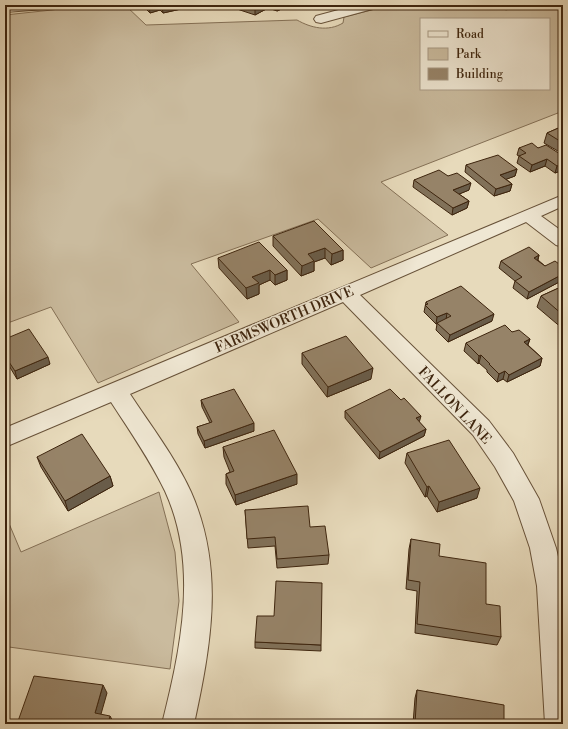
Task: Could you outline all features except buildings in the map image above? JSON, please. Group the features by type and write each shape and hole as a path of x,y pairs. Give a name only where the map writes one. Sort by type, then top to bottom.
{"street":[{"path":"5,8 45,5"},
{"path":"321,19 371,5"},
{"name":"FARMSWORTH DRIVE","path":"5,438 563,200"},
{"path":"528,215 563,241"},
{"name":"FALLON LANE","path":"346,293 481,428 504,460 526,499 543,548 551,586 561,724"},
{"path":"116,391 168,473 178,492 192,532 197,555 198,602 196,629 178,724"}],"green space":[{"path":"84,5 125,5 146,25 297,20 314,27 326,28 343,23 344,17 391,5 496,5 506,10 523,5 563,5 563,111 381,182 448,235 371,268 318,219 191,264 239,322 98,383 51,307 5,324 5,15"},
{"path":"159,492 175,552 179,601 170,669 9,647 5,657 5,514 21,552"}]}
